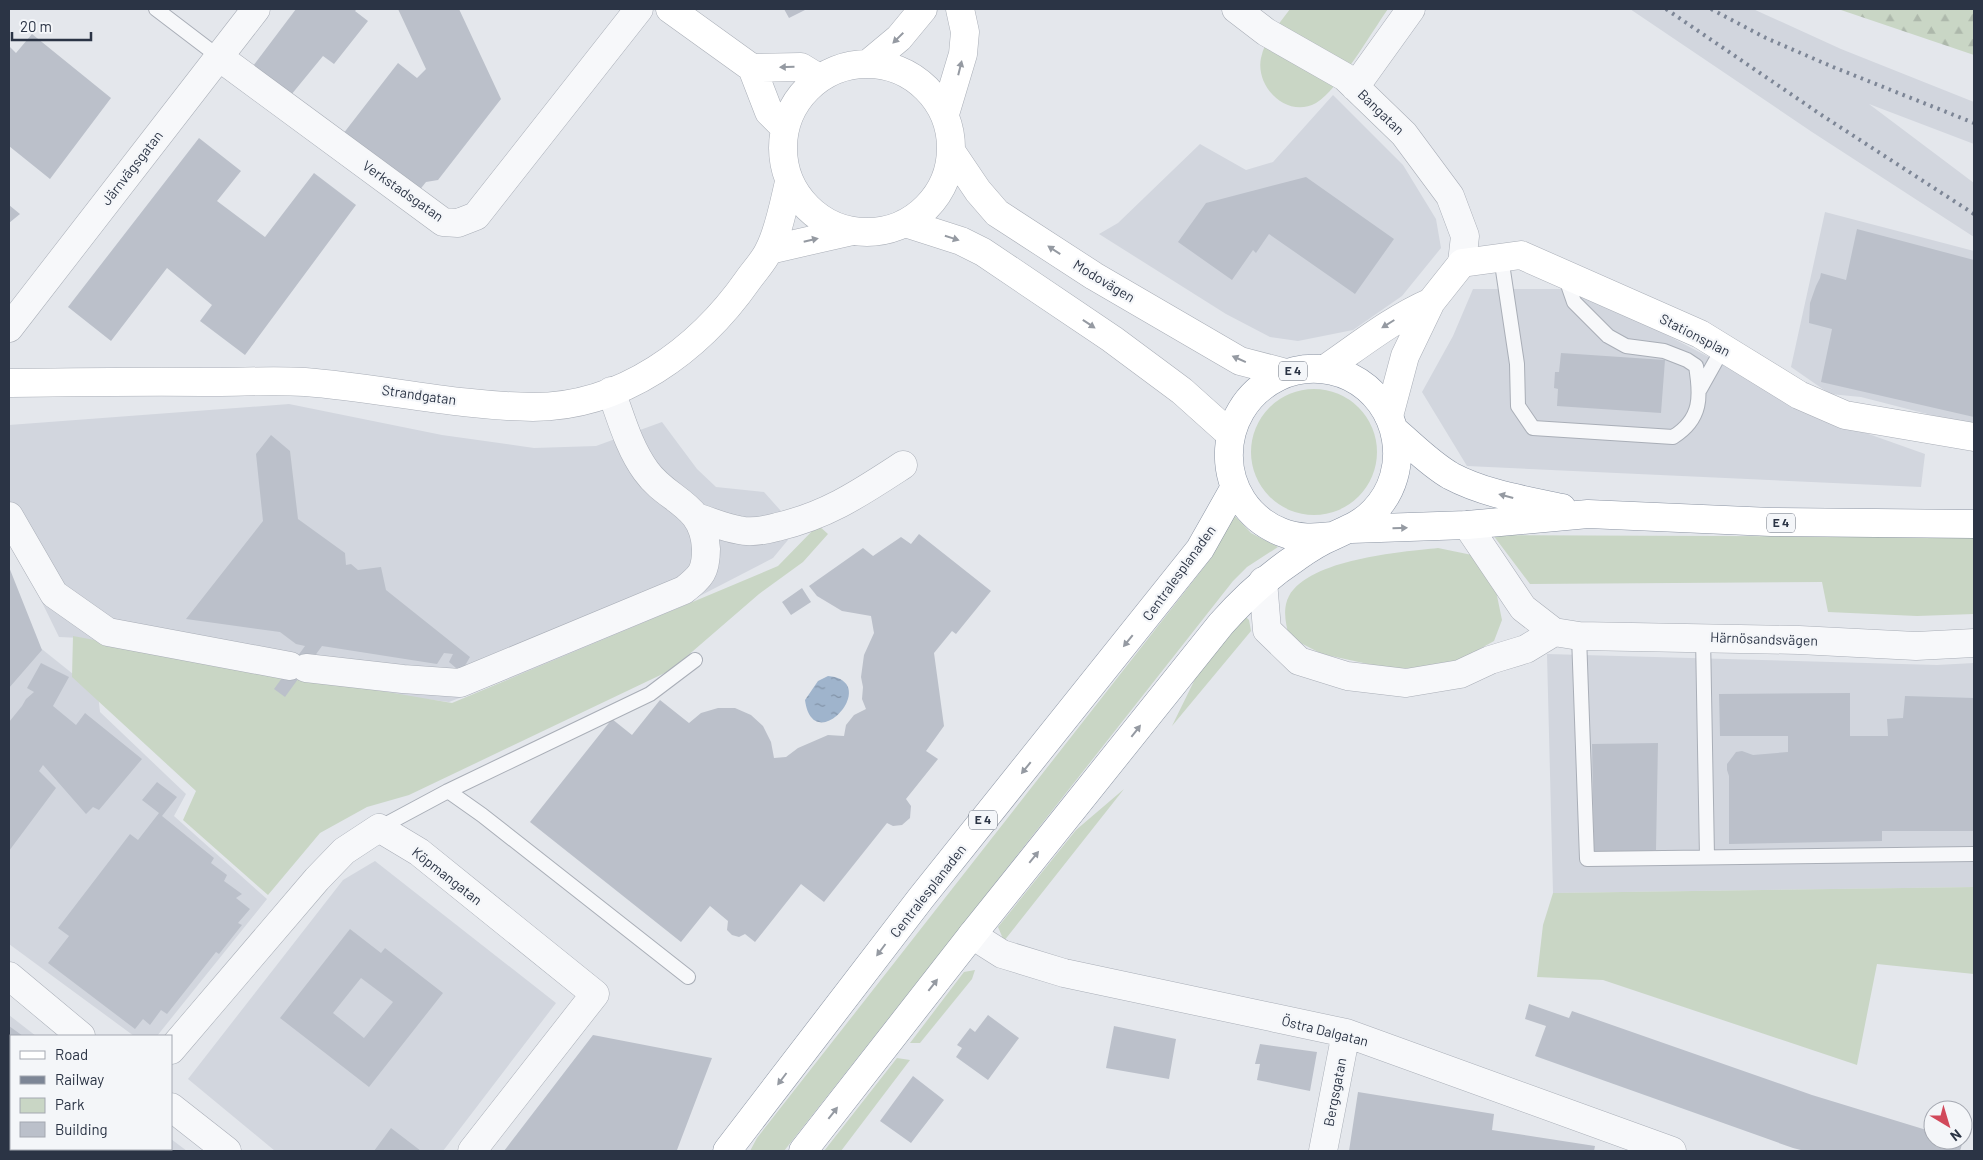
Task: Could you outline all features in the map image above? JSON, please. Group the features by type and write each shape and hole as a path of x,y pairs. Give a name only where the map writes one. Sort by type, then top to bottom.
{"main road":[{"path":"670,9 752,68 770,112 785,128"},
{"path":"869,63 899,38 923,9"},
{"path":"944,114 963,54 965,32 960,9"},
{"path":"769,250 852,231 879,231 906,223 924,210 938,193 948,173 951,151 950,132 944,114 932,94 914,78 892,67 869,63 843,67 819,78 804,92 792,109 785,128 783,155 789,182 804,205 826,222 852,231"},
{"path":"752,68 801,66 819,78"},
{"name":"Modovägen","path":"951,151 978,191 997,213 1094,276 1240,361 1286,373"},
{"name":"Strandgatan","path":"9,382 302,382 376,389 451,401 533,407 572,403 637,381 662,367 699,338 733,302 769,250 783,209 789,182"},
{"path":"906,223 961,241 983,252 1112,339 1182,391 1230,434"},
{"name":"Stationsplan","path":"1462,263 1521,255 1700,334 1799,395 1845,415 1974,437"},
{"path":"1392,423 1405,356 1432,302 1462,263"},
{"path":"1325,369 1407,312 1432,302"},
{"name":"E 4","path":"1588,514 1503,496 1453,477 1416,449 1392,423 1382,404 1363,385 1351,377 1325,369 1312,368 1286,373 1267,382 1250,396 1238,414 1230,434 1228,452 1230,470 1235,487 1250,509 1259,518 1276,529 1294,536 1307,538 1342,532 1467,525 1588,514 1771,522 1974,524"},
{"name":"E 4","path":"803,1151 972,935 1220,624 1262,581 1297,557 1364,521 1374,511 1391,487 1398,458 1392,423"},
{"name":"Centralesplanaden","path":"727,1151 922,898 1200,549 1235,487"}],"street":[{"name":"Järnvägsgatan","path":"9,328 256,9"},
{"name":"Verkstadsgatan","path":"219,57 444,222 458,223 476,216 639,9"},
{"name":"Bangatan","path":"1236,9 1266,32 1345,77 1404,134 1450,196 1465,236 1462,263"},
{"path":"1355,87 1411,9"},
{"path":"611,391 636,457 648,474 699,518 740,531 767,529 798,522 828,511 903,465"},
{"path":"9,516 54,594 108,632 298,667 403,679 460,683 684,590 698,579 706,565 705,542 699,518"},
{"path":"1467,525 1523,608 1566,634"},
{"path":"1262,581 1267,630 1299,662 1347,676 1406,683 1460,674 1490,660 1566,634"},
{"name":"Härnösandsvägen","path":"1566,634 1800,640 1916,646 1974,643"},
{"path":"172,1049 317,879 344,851 379,828"},
{"name":"Köpmangatan","path":"379,828 419,852 595,994 472,1151"},
{"name":"Östra Dalgatan","path":"972,935 1002,954 1064,973 1346,1033 1672,1151"},
{"path":"9,976 80,1035"},
{"name":"Bergsgatan","path":"1323,1151 1346,1033"},
{"path":"172,1108 227,1151"}],"lane":[{"path":"156,9 219,57"},
{"path":"1501,257 1517,364 1518,406 1533,428 1673,437 1685,430 1694,419 1700,389 1723,348"},
{"path":"1564,273 1574,302 1608,336 1626,346 1664,351 1687,360 1696,366 1700,389"},
{"path":"1566,634 1587,859 1974,854"},
{"path":"1703,637 1707,857"},
{"path":"379,828 448,791 650,694 696,660"},
{"path":"448,791 482,814 688,977"}],"shaded area":[{"path":"1630,9 1753,9 1841,49 1974,102 1974,144 1869,104 1974,183 1974,237 1812,132"},
{"path":"1333,95 1403,165 1436,219 1441,248 1402,296 1353,330 1298,341 1270,337 1226,314 1099,234 1118,223 1200,144 1246,170 1273,162"},
{"path":"1825,212 1974,251 1974,426 1861,397 1830,394 1791,367"},
{"path":"1473,289 1578,289 1832,421 1925,454 1921,487 1467,466 1422,392 1453,336"},
{"path":"289,404 442,435 534,448 596,446 662,422 697,469 716,487 764,492 797,529 773,558 630,632 449,702 217,673 81,638 59,637 9,535 9,425"},
{"path":"38,646 98,694 100,712 186,794 174,816 267,899 158,1035 133,1035 9,944 9,688"},
{"path":"1547,654 1937,665 1974,663 1974,887 1553,893"},
{"path":"375,861 556,1003 443,1151 275,1151 188,1079 343,880"},
{"path":"9,1015 35,1035 10,1035 10,1150 66,1150 9,1151"},
{"path":"172,1140 187,1151 98,1151 172,1150"}],"green space":[{"path":"1290,9 1388,9 1335,86 1316,103 1305,107 1294,107 1275,97 1263,80 1260,69 1261,58 1266,44"},
{"path":"1838,9 1974,9 1974,55"},
{"path":"1314,389 1338,394 1359,407 1372,428 1377,452 1372,476 1359,497 1338,510 1314,515 1290,510 1269,497 1256,476 1251,452 1256,428 1269,407 1290,394"},
{"path":"1232,513 1251,533 1278,547 1247,567 1233,581 784,1151 750,1151 757,1138 1212,557"},
{"path":"818,525 828,534 803,562 759,594 671,670 409,795 367,807 320,833 268,895 183,820 196,791 72,677 73,636 452,703 778,566"},
{"path":"1493,535 1974,537 1974,614 1917,616 1828,612 1822,582 1530,584"},
{"path":"1438,548 1472,555 1495,586 1502,620 1494,641 1449,666 1405,672 1322,654 1289,637 1285,616 1289,596 1300,583 1316,573 1335,566 1380,555"},
{"path":"1245,616 1249,620 1251,631 1172,726 1197,675"},
{"path":"1124,789 1004,941 998,927 1076,830"},
{"path":"1974,887 1974,974 1877,964 1857,1065 1603,980 1537,977 1543,925 1553,893"},
{"path":"975,970 972,979 920,1043 910,1043 964,972"},
{"path":"897,1058 910,1060 841,1151 824,1151"}],"water":[{"path":"828,676 843,681 849,690 847,702 840,712 830,720 820,722 811,716 805,700 818,681"}],"building":[{"path":"296,9 357,9 355,11 368,21 334,64 323,56 291,95 253,66"},
{"path":"398,9 459,9 501,99 438,180 426,182 418,192 343,134 398,63 417,78 426,69"},
{"path":"784,9 807,9 789,18"},
{"path":"32,34 111,98 50,179 9,146 9,46 16,53"},
{"path":"199,138 241,171 217,201 265,237 314,173 356,205 245,355 200,321 212,305 167,268 111,341 68,307"},
{"path":"1306,177 1394,239 1355,294 1269,234 1256,253 1253,250 1232,280 1178,242 1206,203"},
{"path":"9,205 20,214 9,223"},
{"path":"1857,229 1974,260 1974,417 1821,382 1832,329 1809,323 1810,303 1821,273 1846,280"},
{"path":"1561,353 1665,360 1661,413 1557,406 1558,389 1554,388 1555,372 1559,372"},
{"path":"271,435 290,451 298,519 345,553 346,565 351,564 358,570 381,567 386,590 470,657 463,669 456,668 449,662 453,654 444,653 437,664 322,646 285,697 274,689 305,646 296,644 280,632 186,619 263,521 256,454"},
{"path":"919,534 991,591 956,634 952,631 934,653 944,726 926,751 938,759 906,799 911,806 910,818 902,825 893,826 887,823 824,902 801,884 755,942 745,934 739,937 732,935 727,930 728,921 710,906 681,942 530,822 612,719 632,735 660,700 689,723 701,713 718,708 735,708 751,715 763,726 771,742 774,758 786,757 798,748 828,735 844,736 846,725 854,715 866,709 862,699 863,687 861,677 864,655 874,633 871,616 842,611 817,596 809,586 863,548 873,556 901,537 911,544"},
{"path":"9,567 42,650 9,688"},
{"path":"802,588 811,602 791,615 782,602"},
{"path":"41,663 69,677 53,706 76,725 85,713 142,759 99,810 93,807 86,814 43,765 39,771 56,788 9,851 9,722 26,699 34,692 27,688"},
{"path":"1850,693 1850,736 1888,736 1887,719 1903,718 1905,696 1974,698 1974,831 1882,831 1882,841 1729,844 1729,776 1727,764 1736,752 1742,751 1753,755 1788,752 1788,736 1720,736 1719,694"},
{"path":"1658,743 1656,850 1594,854 1592,744"},
{"path":"157,782 177,797 162,816 214,858 211,863 227,875 224,881 242,894 236,898 250,909 238,923 242,925 219,954 216,952 167,1014 161,1010 150,1025 143,1019 135,1029 48,963 69,936 58,928 130,834 138,840 159,813 142,800"},
{"path":"350,929 381,953 385,948 443,993 369,1087 280,1018","holes":["361,978 393,1002 364,1038 333,1013"]},
{"path":"1529,1004 1569,1018 1572,1011 1812,1095 1923,1129 1923,1150 1960,1151 1805,1151 1793,1148 1535,1056 1546,1026 1525,1019"},
{"path":"988,1015 1019,1038 988,1080 956,1057 962,1048 957,1045 970,1028 975,1032"},
{"path":"9,1026 22,1035 10,1035 10,1150 56,1151 9,1151"},
{"path":"1114,1026 1176,1039 1169,1079 1106,1068"},
{"path":"593,1035 712,1058 677,1150 504,1151"},
{"path":"1260,1044 1317,1052 1310,1091 1257,1080 1260,1064 1255,1064"},
{"path":"913,1076 944,1100 911,1143 880,1121"},
{"path":"1358,1092 1494,1114 1492,1130 1595,1146 1594,1151 1349,1151"},
{"path":"391,1128 421,1151 374,1151"}],"railway":[{"path":"1666,9 1823,116 1974,214"},
{"path":"1711,9 1766,38 1974,123"}]}
